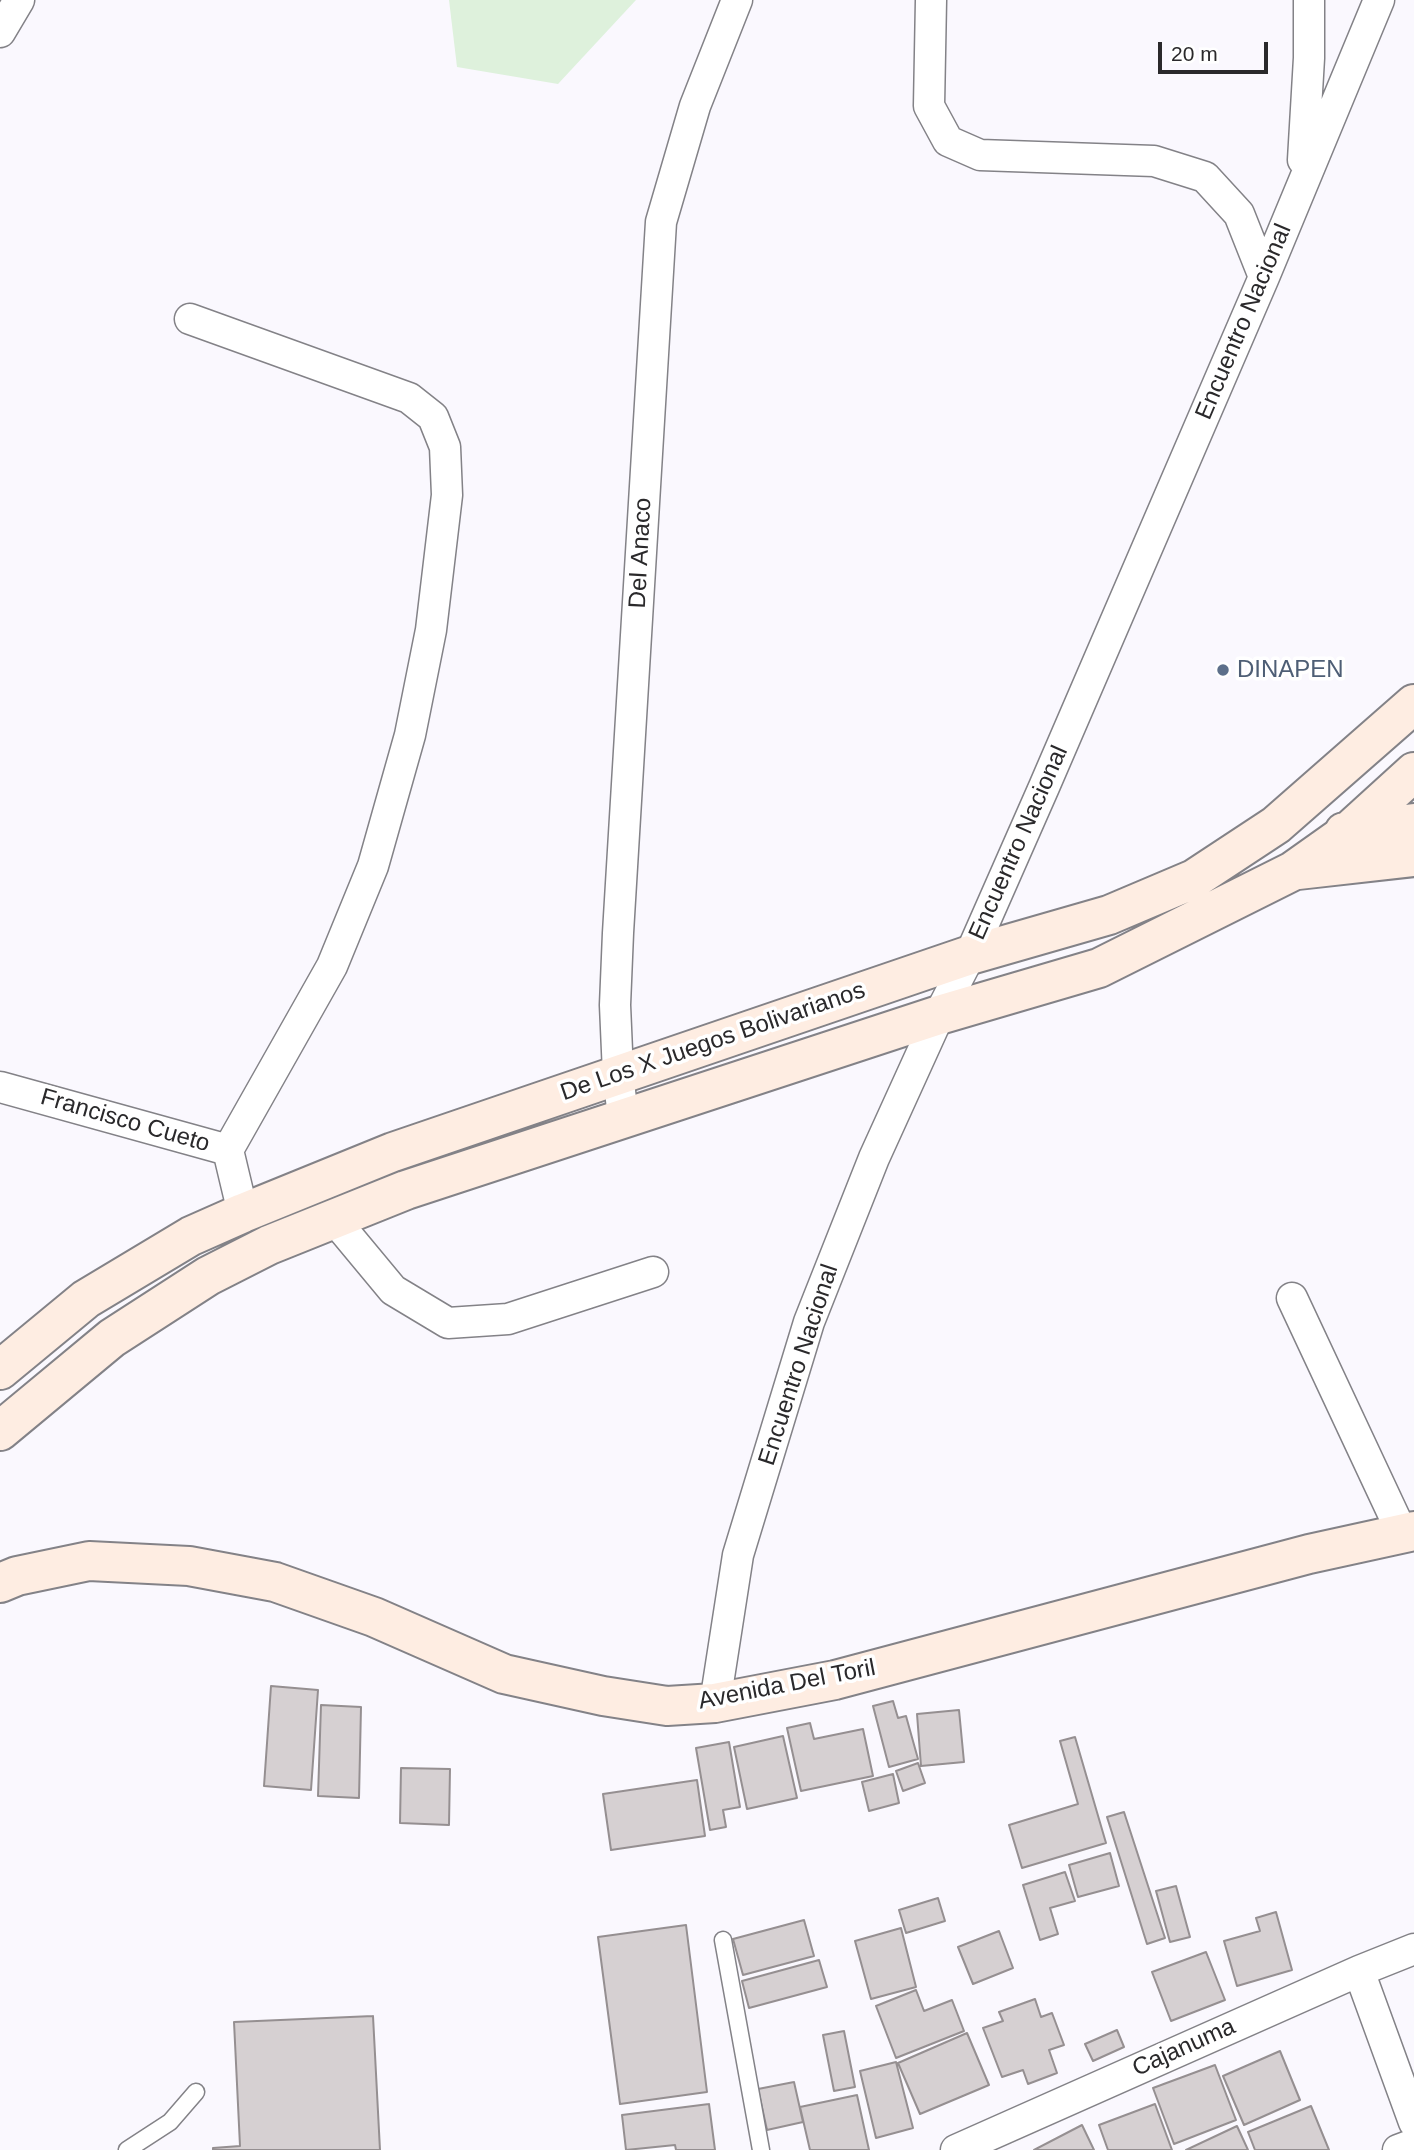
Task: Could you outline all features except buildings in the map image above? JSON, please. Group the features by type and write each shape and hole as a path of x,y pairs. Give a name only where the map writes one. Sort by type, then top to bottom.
{"street":[{"path":"0,32 19,0"},
{"name":"Del Anaco","path":"623,1117 615,1005 661,222 695,106 737,0"},
{"path":"931,0 929,106 948,141 980,155 1154,161 1205,177 1240,214 1264,277"},
{"path":"1302,185 1309,58 1309,0"},
{"name":"Encuentro Nacional","path":"715,1703 738,1555 809,1322 874,1158 939,1015 970,955 1264,277 1379,0"},
{"path":"190,319 409,398 433,416 445,447 447,495 431,630 410,735 373,866 332,966 228,1150"},
{"name":"De Los X Juegos Bolivarianos","path":"0,1370 86,1299 191,1236 243,1213 393,1152 970,955 1109,915 1194,879 1276,825 1414,704"},
{"name":"De Los X Juegos Bolivarianos","path":"0,1431 112,1338 208,1276 269,1245 406,1190 623,1117 939,1015 1099,968 1293,871 1348,832 1414,772"},
{"path":"1276,825 1348,832 1414,823"},
{"path":"1216,865 1293,871 1414,857"},
{"name":"Francisco Cueto","path":"0,1087 228,1150 243,1213"},
{"path":"334,1219 393,1290 447,1323 508,1320 653,1272"},
{"path":"1292,1298 1408,1532"},
{"name":"Avenida Del Toril","path":"0,1583 16,1576 89,1561 189,1566 275,1582 374,1618 504,1674 603,1696 667,1706 715,1703 835,1680 1309,1554 1408,1532"},
{"name":"Cajanuma","path":"956,2150 1359,1970 1414,1949"},
{"path":"1359,1970 1414,2122"},
{"path":"1398,2150 1414,2144"}],"lane":[{"path":"723,1940 761,2150"},
{"path":"127,2150 170,2122 196,2092"}],"green space":[{"path":"449,0 636,0 558,84 457,67"}],"place":[{"name":"DINAPEN","path":"1223,670"}]}
